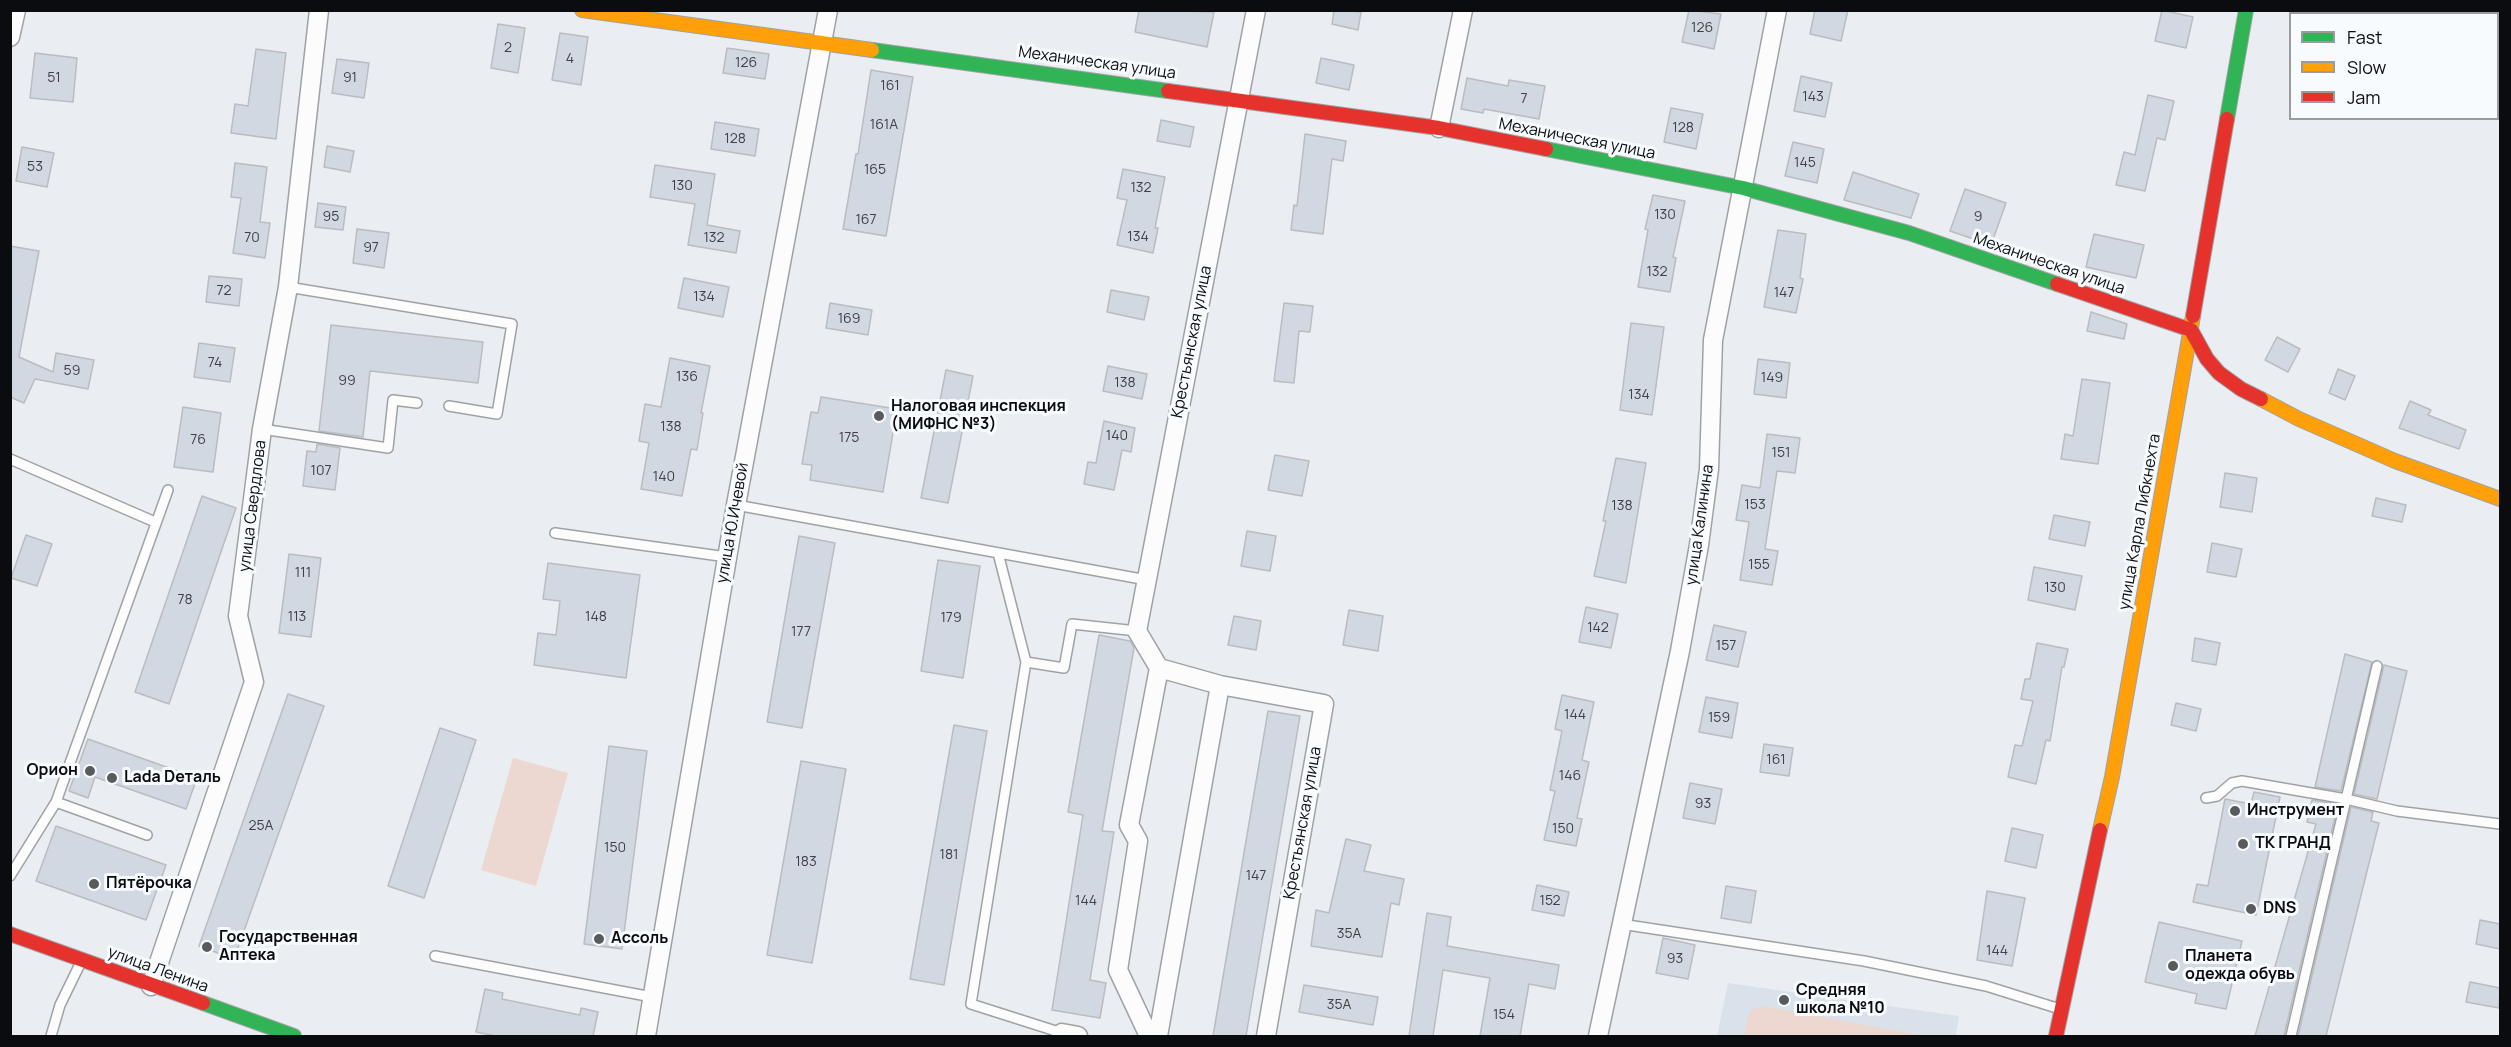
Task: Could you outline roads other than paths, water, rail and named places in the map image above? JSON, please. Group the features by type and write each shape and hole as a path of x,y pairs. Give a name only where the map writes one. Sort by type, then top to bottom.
{"main road":[{"name":"Механическая улица","path":"582,10 1439,128 1743,188 1909,233 2191,330"},
{"name":"улица Карла Либкнехта","path":"2056,1036 2112,777 2246,10"},
{"path":"2191,330 2207,359 2219,373 2241,389 2395,461 2500,499"},
{"name":"улица Ленина","path":"10,934 294,1036"}],"street":[{"path":"10,37 16,10"},
{"name":"улица Свердлова","path":"152,986 254,682 238,616 262,429 288,287 319,10"},
{"name":"улица Ю.Ичевой","path":"646,1036 736,505 828,10"},
{"name":"Крестьянская улица","path":"1137,631 1256,10"},
{"path":"1439,128 1464,10"},
{"name":"улица Калинина","path":"1598,1036 1680,651 1699,545 1709,469 1713,340 1777,10"},
{"path":"1137,631 1159,668 1129,825 1138,841 1118,970 1149,1036"},
{"name":"Крестьянская улица","path":"1159,668 1220,685 1324,704 1266,1036"},
{"path":"1158,1036 1220,685"}],"lane":[{"path":"288,287 512,324 497,414 449,406"},
{"path":"262,429 388,448 393,400 417,403"},
{"path":"10,459 155,522"},
{"path":"10,876 56,802 168,490"},
{"path":"736,505 1147,580"},
{"path":"555,533 727,557"},
{"path":"998,553 1026,662 971,1004 1067,1035"},
{"path":"1026,662 1064,668 1072,624 1137,631"},
{"path":"2291,1036 2377,666"},
{"path":"2206,798 2217,796 2232,783 2242,781 2346,799 2397,811 2500,824"},
{"path":"56,802 147,835"},
{"path":"1621,924 1864,962 1986,986 2060,1009"},
{"path":"435,956 652,997"},
{"path":"51,1036 60,1005 82,960"}],"place":[{"name":"Налоговая инспекция (МИФНС №3)","path":"879,416"},
{"name":"Орион","path":"90,771"},
{"name":"Lada Dеталь","path":"112,778"},
{"name":"Инструмент","path":"2235,811"},
{"name":"ТК ГРАНД","path":"2243,844"},
{"name":"Пятёрочка","path":"94,884"},
{"name":"DNS","path":"2251,909"},
{"name":"Ассоль","path":"599,939"},
{"name":"Государственная Аптека","path":"207,947"},
{"name":"Планета одежда обувь","path":"2173,966"},
{"name":"Средняя школа №10","path":"1784,1000"}]}
